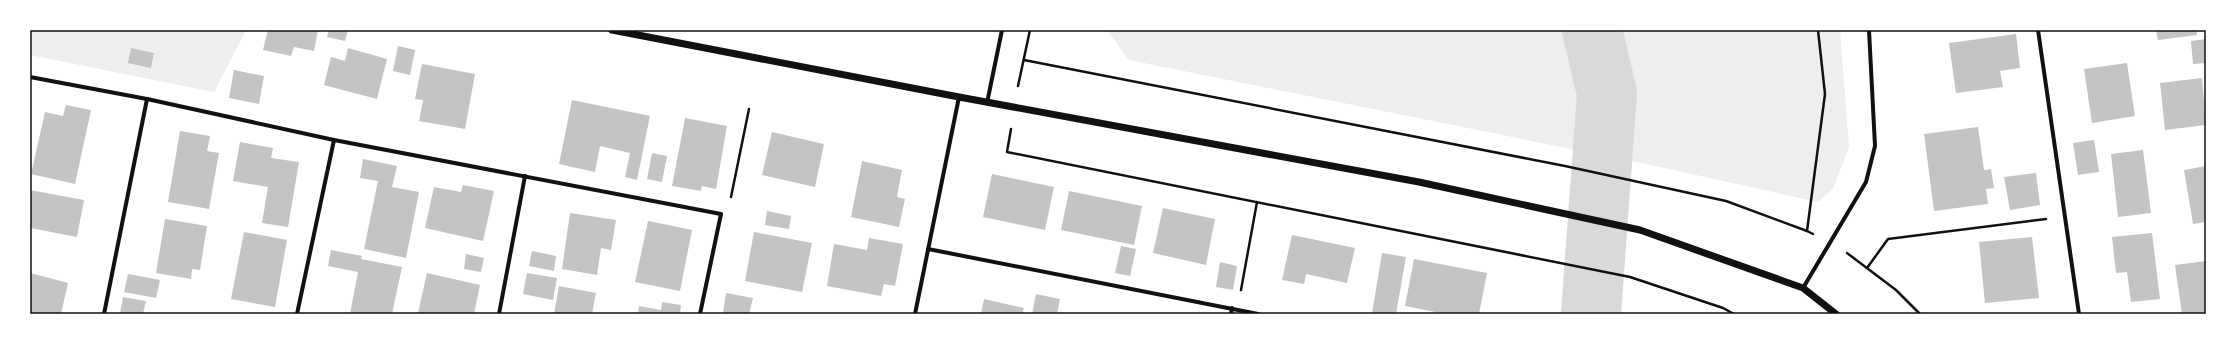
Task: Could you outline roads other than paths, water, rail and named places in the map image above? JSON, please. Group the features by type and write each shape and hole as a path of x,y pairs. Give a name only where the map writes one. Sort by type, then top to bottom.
{"street":[{"path":"612,30 959,98 1418,182 1640,230 1803,288 1836,314"},
{"path":"987,103 1002,30"},
{"path":"1803,288 1866,182 1874,146 1869,30"},
{"path":"2038,30 2079,314"},
{"path":"30,77 147,99 334,140 721,214 700,314"},
{"path":"915,314 959,98"},
{"path":"104,314 147,99"},
{"path":"297,314 334,140"},
{"path":"499,314 525,176"},
{"path":"928,249 1258,314"},
{"path":"1231,314 1232,308"}],"waterway":[{"path":"1591,314 1607,93 1592,30"}]}
